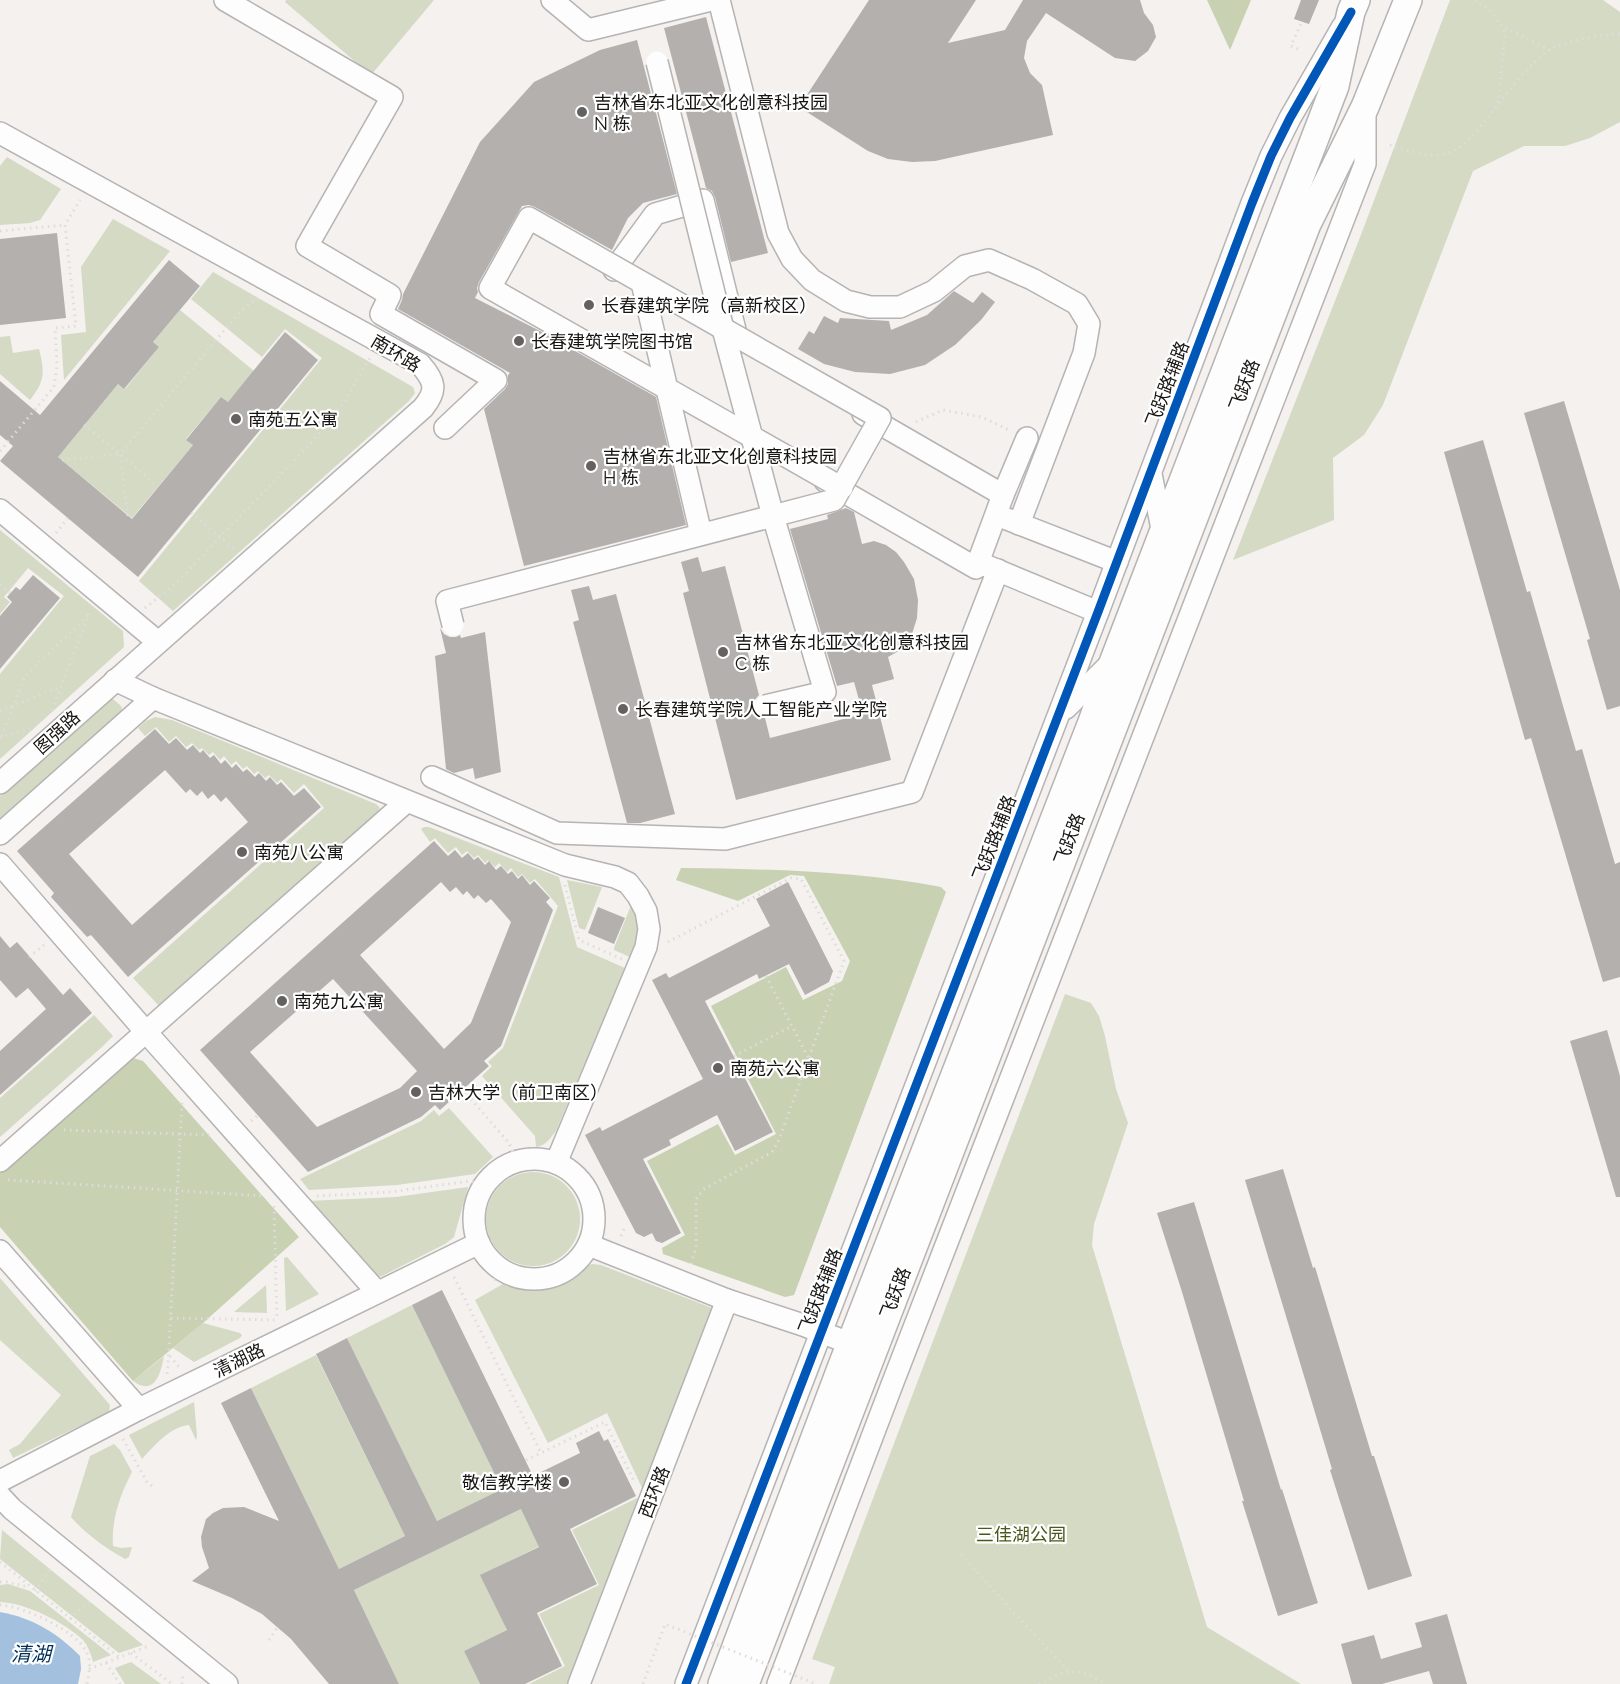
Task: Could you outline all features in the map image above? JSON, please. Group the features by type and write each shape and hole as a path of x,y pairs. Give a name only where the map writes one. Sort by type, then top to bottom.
{"main road":[{"name":"飞跃路","path":"722,1684 862,1348 1095,771 1306,224 1365,107 1408,0"},
{"name":"飞跃路","path":"745,1684 862,1348 1114,660 1335,86 1353,6"}],"street":[{"path":"225,0 251,6 392,97 307,246 390,296 381,314 496,380 445,428"},
{"path":"552,0 588,30 711,0"},
{"path":"719,0 778,233 792,259 812,279 846,301 870,307 900,307 934,291 965,266 989,260 1032,279 1077,304 1089,324 1084,353 1019,524"},
{"name":"飞跃路辅路","path":"686,1684 1059,715 1271,156 1353,6"},
{"path":"657,62 731,335"},
{"path":"778,1684 1365,164 1365,107"},
{"name":"南环路","path":"0,133 420,364 429,374 433,386 432,397 423,408 115,680"},
{"path":"614,270 655,214 703,200 753,437 773,516 825,692 765,706"},
{"path":"842,488 490,288 529,218 1003,495"},
{"path":"453,625 447,601 462,593 834,500 842,488 880,418 528,221 490,288 975,568 1027,438"},
{"path":"643,287 701,534"},
{"path":"1151,473 1163,534"},
{"path":"0,510 158,642"},
{"path":"996,514 1117,562"},
{"path":"978,562 1098,612"},
{"path":"432,777 557,833 724,839 912,792 998,570"},
{"path":"1059,715 1114,660"},
{"path":"115,680 153,698 565,865 615,877 628,883 646,911 649,929 646,947 556,1163"},
{"name":"图强路","path":"0,783 115,680"},
{"path":"0,834 153,698"},
{"path":"0,1161 406,802"},
{"path":"0,864 377,1292"},
{"path":"536,1159 556,1163 574,1173 586,1188 594,1216 589,1245 578,1261 562,1273 544,1279 500,1276 479,1243 474,1224 476,1203 485,1185 499,1171 517,1162 536,1159"},
{"name":"清湖路","path":"0,1481 139,1409 479,1243"},
{"path":"589,1245 728,1300 862,1348"},
{"path":"0,1251 139,1409"},
{"name":"西环路","path":"579,1684 728,1300"},
{"path":"0,1497 227,1684"}],"path":[{"path":"1475,0 1489,10 1502,26 1505,34 1497,105"},
{"path":"1298,49 1291,46 1302,21"},
{"path":"1502,26 1550,50"},
{"path":"1390,145 1425,155 1452,151 1468,141 1478,131 1524,74 1550,50 1589,38 1620,34"},
{"path":"0,452 54,387 57,366 55,328 76,326 65,225 83,195"},
{"path":"0,231 65,225"},
{"path":"62,460 120,454 238,314 261,295"},
{"path":"144,609 175,584 311,444 344,402 371,356"},
{"path":"913,424 943,410 982,417 1027,438"},
{"path":"84,425 158,487"},
{"path":"120,454 128,516"},
{"path":"191,513 250,561"},
{"path":"55,534 68,518"},
{"path":"0,584 10,593"},
{"path":"50,715 94,602"},
{"path":"1,737 25,676 89,614"},
{"path":"0,711 60,687"},
{"path":"1,737 36,727"},
{"path":"667,942 791,878 801,879 844,961 779,1140 772,1152 704,1189 696,1199 696,1248 686,1283"},
{"path":"565,885 579,940 639,966"},
{"path":"29,957 47,941"},
{"path":"766,976 809,1059"},
{"path":"734,1056 792,1026"},
{"path":"463,1090 509,1143 517,1162"},
{"path":"162,1382 167,1373 169,1355 182,1093"},
{"path":"59,1130 219,1135"},
{"path":"0,1179 273,1196 277,1320 171,1318"},
{"path":"307,1196 391,1192 470,1181 485,1185"},
{"path":"452,1273 541,1453"},
{"path":"169,1355 182,1371"},
{"path":"526,1460 605,1422 648,1508"},
{"path":"120,1435 147,1482 155,1488"},
{"path":"961,1555 1068,1671"},
{"path":"0,1562 119,1658"},
{"path":"35,1591 52,1567"},
{"path":"0,1582 31,1588"},
{"path":"70,1619 92,1599"},
{"path":"0,1605 28,1611 49,1621 80,1642 90,1662 87,1684"},
{"path":"643,1684 665,1624 816,1684"},
{"path":"268,1640 277,1628"},
{"path":"89,1669 151,1646"},
{"path":"131,1653 172,1684"},
{"path":"106,1663 120,1684"},
{"path":"182,1684 183,1671"},
{"path":"1039,1684 1068,1671 1084,1672 1106,1684"}],"green space":[{"path":"286,0 434,0 371,75 285,2"},
{"path":"1207,0 1251,0 1230,50"},
{"path":"1450,0 1603,0 1620,12 1620,122 1590,138 1565,146 1524,146 1473,171 1383,405 1364,435 1333,458 1334,520 1233,560 1359,240"},
{"path":"7,157 61,189 40,220 0,225 0,166"},
{"path":"113,219 170,251 64,380 61,335 86,332 81,267"},
{"path":"213,272 413,387 415,393 409,401 173,611 139,581 322,358 285,329 262,357 191,299"},
{"path":"180,310 254,371 228,402 221,397 186,439 193,445 132,518 58,457 118,384 125,389 159,347 153,342"},
{"path":"10,336 13,353 39,349 42,364 41,382 30,400 0,374 0,337"},
{"path":"0,530 123,631 124,647 0,759 0,674 64,596 28,568 4,597 10,602 0,614"},
{"path":"108,699 113,699 121,706 123,712 0,822 0,796"},
{"path":"155,717 172,720 376,804 380,808 377,814 161,1008 133,978 324,808 304,784 294,793 281,779 277,783 269,775 265,778 258,771 254,774 247,766 243,769 236,761 231,765 224,756 220,760 213,752 209,755 192,743 186,747 176,736 169,742 156,727 145,736 138,728"},
{"path":"424,827 559,877 577,947 625,968 556,1131 542,1145 536,1147 535,1136 482,1076 492,1066 488,1062 503,1048 558,906 535,879 530,883 522,874 518,877 511,868 507,872 499,863 495,867 488,860 485,863 478,855 474,858 467,851 462,855 456,847 448,853 435,838 430,842 421,829"},
{"path":"681,868 844,874 941,887 946,892 794,1295 785,1297 663,1254 662,1248 685,1235 647,1161 718,1124 735,1155 776,1134 711,1006 786,967 803,1000 842,981 850,961 804,876 790,875 738,901 676,880"},
{"path":"567,880 602,887 585,930 579,928"},
{"path":"632,903 637,930 630,957 614,948"},
{"name":"三佳湖公园","path":"1065,994 1091,1003 1099,1016 1116,1089 1128,1123 1094,1224 1092,1245 1207,1627 1301,1684 829,1684 835,1667 812,1659"},
{"path":"94,1015 113,1036 0,1137 0,1098"},
{"path":"130,1057 143,1061 299,1237 203,1323 133,1381 0,1227 0,1173"},
{"path":"449,1108 493,1157 475,1174 397,1185 309,1190 300,1179 421,1121 434,1110 439,1116"},
{"path":"533,1172 551,1176 566,1186 576,1201 580,1219 576,1237 566,1252 551,1262 533,1266 515,1262 500,1252 490,1237 486,1219 490,1201 500,1186 515,1176"},
{"path":"468,1187 454,1237 445,1244 382,1276 374,1277 307,1201 396,1197"},
{"path":"287,1257 319,1294 286,1311 284,1258"},
{"path":"592,1264 601,1265 712,1308 713,1315 643,1490 607,1413 548,1443 475,1300 503,1284 528,1290 552,1288"},
{"path":"0,1278 110,1405 109,1412 13,1458 9,1450 20,1444 61,1395 0,1340"},
{"path":"266,1285 267,1313 234,1312"},
{"path":"412,1305 502,1489 437,1521 347,1338"},
{"path":"203,1323 242,1335 194,1362 173,1348"},
{"path":"316,1355 405,1536 339,1569 251,1388"},
{"path":"164,1356 159,1375 152,1384 147,1386 133,1381"},
{"path":"194,1402 196,1440 189,1425 182,1426 163,1438 142,1459 129,1435"},
{"path":"114,1444 120,1450 132,1472 120,1499 113,1527 113,1546 132,1547 129,1557 125,1559 96,1540 71,1517 90,1456"},
{"path":"637,1498 640,1505 568,1684 529,1684 565,1666 539,1614 599,1585 572,1530"},
{"path":"521,1509 556,1538 481,1575 507,1630 464,1651 480,1684 399,1684 354,1590"},
{"path":"2,1530 143,1645 119,1653 0,1559"},
{"path":"8,1584 30,1591 111,1655 93,1662 83,1640 66,1627 33,1610 0,1602 0,1585"},
{"path":"131,1662 161,1684 125,1684 115,1668"}],"water":[{"name":"清湖","path":"0,1612 34,1622 80,1656 81,1669 78,1684 0,1684"}],"building":[{"path":"869,0 976,0 948,43 1005,30 1023,0 1140,0 1144,13 1153,25 1156,37 1148,51 1135,61 1115,58 1046,13 1027,41 1024,58 1030,73 1042,85 1053,135 935,161 912,162 888,159 868,151 799,107"},
{"path":"1301,0 1319,0 1309,24 1294,19"},
{"path":"706,17 768,253 731,262 715,197 712,191 706,188 664,28"},
{"path":"637,40 677,194 643,203 628,218 612,250 535,207 522,206 479,282 475,298 540,331 656,397 686,525 524,566 484,409 505,389 510,373 398,309 403,294 480,142 534,82 600,50"},
{"path":"57,233 66,318 0,325 0,239"},
{"name":"南苑五公寓","path":"169,260 200,286 153,342 159,347 124,389 118,384 58,457 132,519 193,445 186,440 221,397 228,402 285,332 318,360 138,577 0,461 13,446 0,435 0,381 40,415"},
{"path":"954,291 973,303 982,292 995,302 981,320 955,345 925,365 890,374 855,372 824,364 798,349 809,331 814,334 824,316 838,323 840,318 889,321 891,330 927,315"},
{"path":"1564,401 1620,590 1620,706 1607,710 1587,640 1590,639 1524,413"},
{"path":"1483,440 1576,751 1582,749 1615,864 1620,862 1620,977 1603,982 1531,738 1525,740 1444,452"},
{"path":"846,508 854,512 862,544 874,541 886,545 904,562 914,579 918,600 917,618 912,634 902,649 888,657 894,679 872,685 891,760 736,800 683,593 689,591 681,562 698,557 702,572 725,566 759,695 753,702 753,709 756,715 765,718 770,738 863,714 854,682 837,686 790,529 828,519 827,515"},
{"path":"33,575 60,598 0,669 0,616 12,602 7,597 16,587 20,590"},
{"path":"589,586 593,600 616,594 675,814 640,823 627,823 573,622 579,620 571,590"},
{"path":"440,628 450,637 460,635 461,638 485,632 501,772 475,779 473,768 454,773 446,769 435,656 446,653"},
{"name":"南苑八公寓","path":"155,729 169,744 176,738 187,750 193,745 200,753 203,750 210,758 214,755 221,764 225,760 232,768 236,764 243,772 247,769 255,777 259,773 266,781 270,777 277,785 281,782 294,796 304,788 321,807 128,977 91,935 87,937 51,897 54,893 17,851","holes":["165,770 186,793 190,789 197,796 202,791 208,799 214,794 221,802 226,797 248,822 132,925 69,854"]},
{"name":"南苑九公寓","path":"434,841 448,856 455,850 462,858 468,853 474,860 478,857 485,865 489,861 496,870 501,866 508,874 512,871 518,879 522,875 530,885 534,881 550,898 546,902 553,910 501,1046 484,1061 489,1066 440,1110 435,1105 421,1117 308,1172 200,1050","holes":["441,882 450,892 456,887 463,895 467,891 474,899 478,895 486,903 491,899 511,922 471,1023 444,1049 360,955","333,979 417,1071 400,1088 317,1127 250,1052"]},
{"name":"南苑六公寓","path":"788,882 833,971 829,982 805,995 789,964 759,979 757,974 705,1001 773,1132 735,1151 717,1115 669,1140 671,1145 643,1159 681,1233 662,1243 656,1241 652,1233 644,1237 636,1233 585,1135 600,1127 602,1131 703,1079 652,980 666,973 669,978 770,926 756,899"},
{"path":"598,907 625,918 614,944 588,933"},
{"path":"0,936 10,948 17,942 63,995 70,988 92,1013 0,1095 0,1051 46,1009 28,988 16,998 0,980"},
{"path":"1607,1030 1620,1076 1620,1197 1616,1197 1570,1041"},
{"path":"1283,1169 1372,1456 1374,1456 1412,1576 1368,1590 1330,1470 1332,1469 1245,1180"},
{"path":"1194,1202 1281,1490 1318,1603 1278,1616 1157,1213"},
{"name":"敬信教学楼","path":"442,1290 533,1476 580,1453 576,1443 599,1431 604,1441 608,1439 636,1496 570,1529 597,1584 537,1613 562,1666 525,1684 480,1684 464,1651 507,1630 480,1575 539,1547 521,1509 354,1590 399,1684 329,1684 291,1639 262,1614 192,1581 209,1568 201,1537 206,1519 213,1513 223,1508 244,1507 279,1521 221,1403 251,1388 339,1569 405,1536 316,1354 347,1338 437,1521 502,1489 412,1305"},
{"path":"1447,1614 1467,1684 1433,1684 1429,1671 1382,1684 1352,1684 1341,1644 1374,1635 1381,1659 1422,1647 1415,1623"}],"cycle path":[{"path":"686,1684 1098,612 1252,203 1271,156 1290,118 1351,12"}],"place":[{"name":"吉林省东北亚文化创意科技园 N 栋","path":"582,112"},
{"name":"长春建筑学院（高新校区）","path":"589,305"},
{"name":"长春建筑学院图书馆","path":"519,341"},
{"name":"南苑五公寓","path":"236,419"},
{"name":"吉林省东北亚文化创意科技园 H 栋","path":"591,466"},
{"name":"吉林省东北亚文化创意科技园 C 栋","path":"723,652"},
{"name":"长春建筑学院人工智能产业学院","path":"623,709"},
{"name":"南苑八公寓","path":"242,852"},
{"name":"南苑九公寓","path":"282,1001"},
{"name":"南苑六公寓","path":"718,1068"},
{"name":"吉林大学（前卫南区）","path":"416,1092"},
{"name":"敬信教学楼","path":"564,1482"}]}
